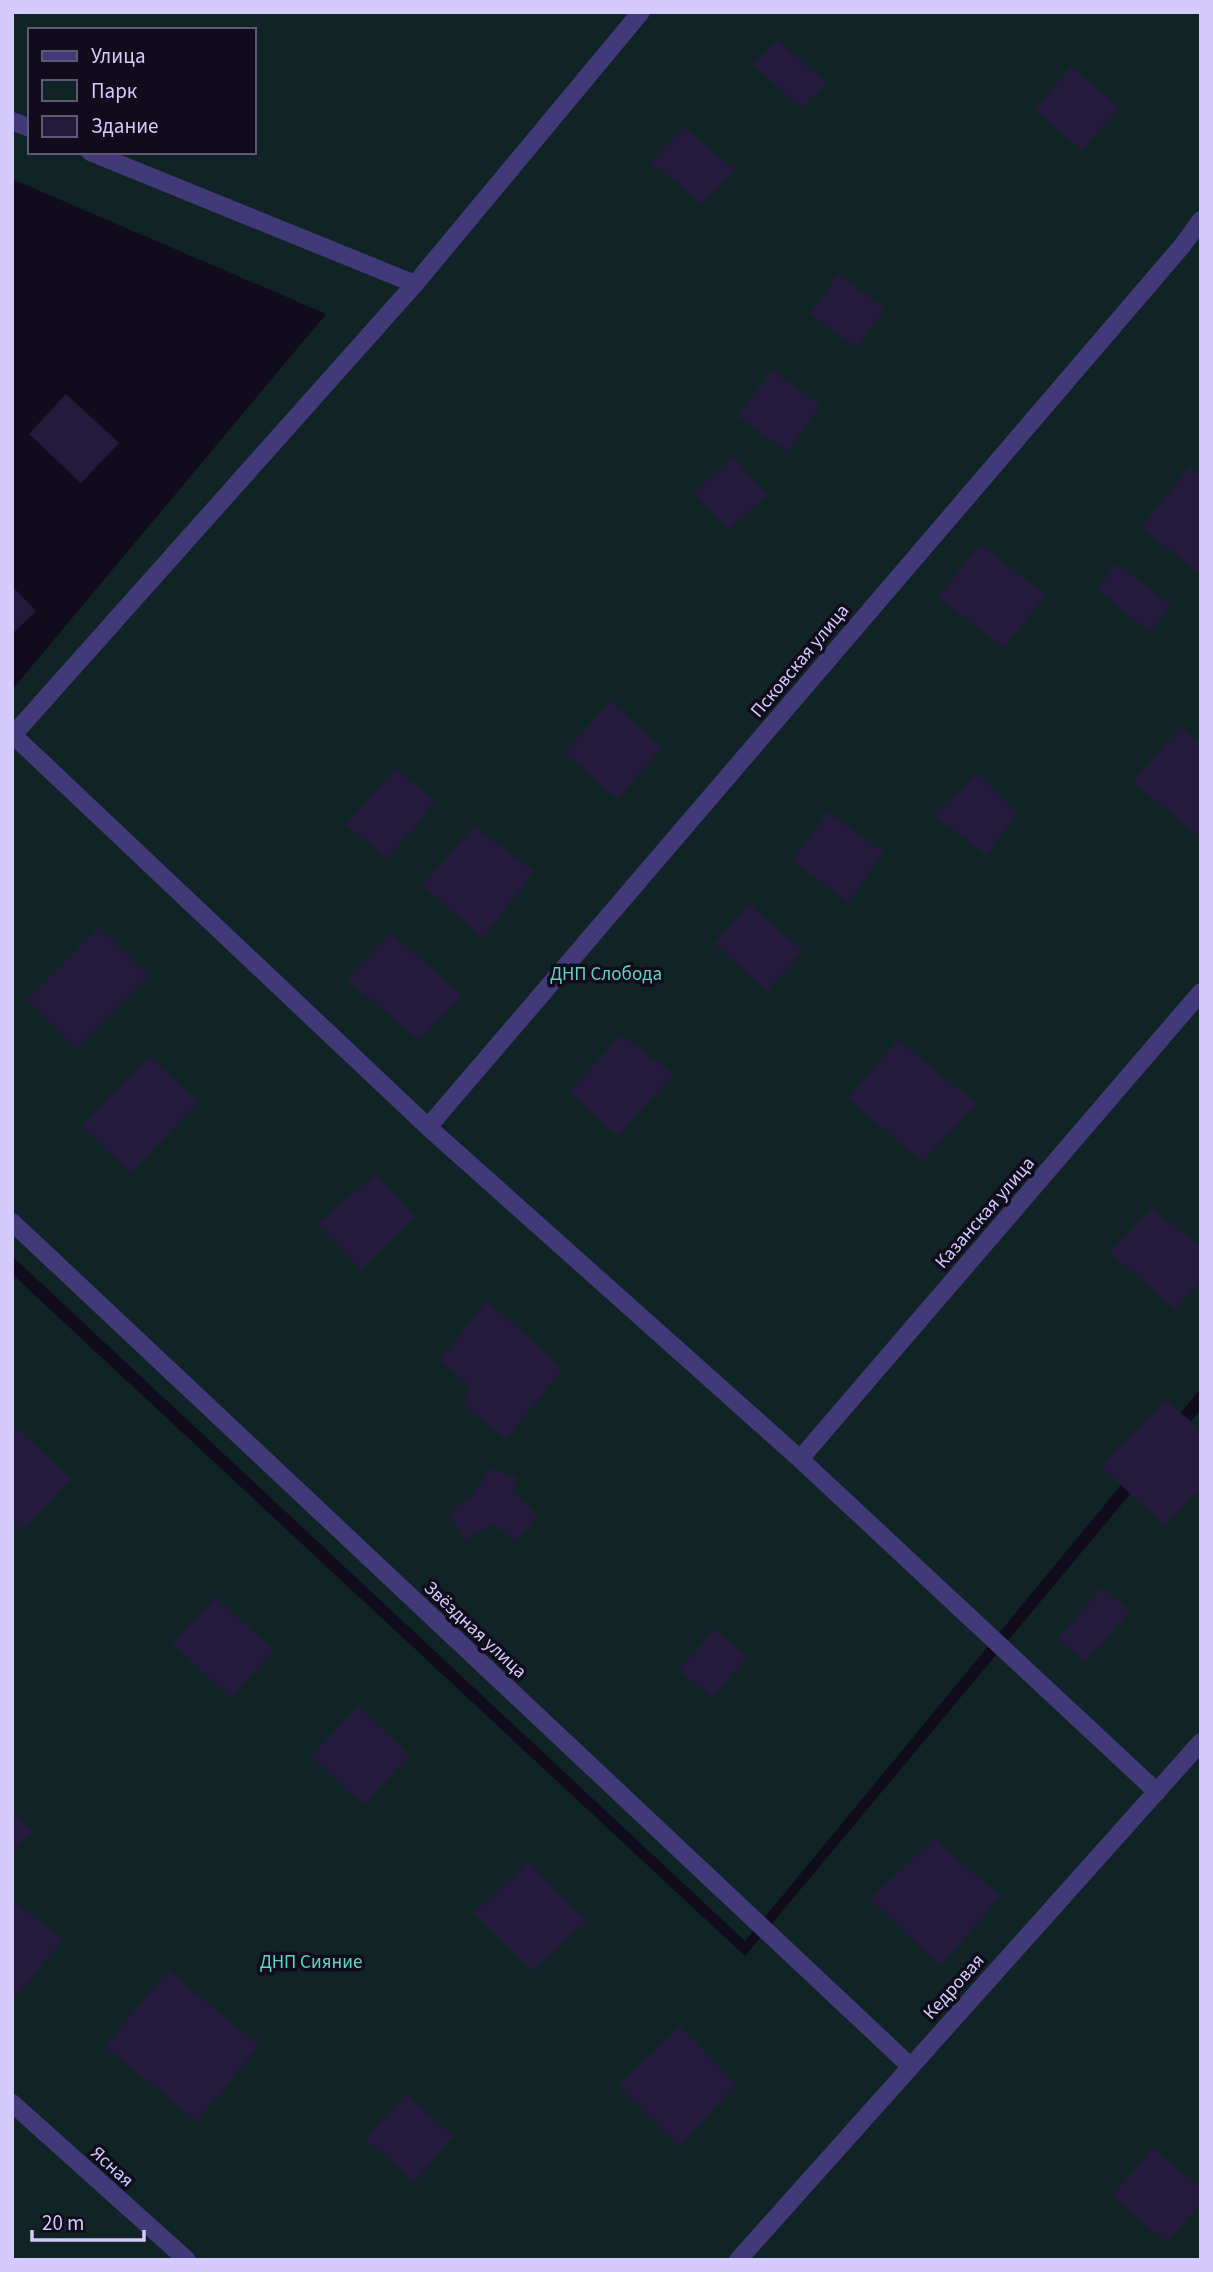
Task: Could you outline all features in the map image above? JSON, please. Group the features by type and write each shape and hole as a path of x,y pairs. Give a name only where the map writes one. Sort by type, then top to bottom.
{"street":[{"path":"641,12 415,284 13,735 428,1127 800,1459 1157,1792"},
{"path":"95,154 415,284"},
{"name":"Псковская улица","path":"428,1127 1182,246 1201,220"},
{"name":"Казанская улица","path":"800,1459 1201,992"},
{"name":"Звёздная улица","path":"12,1222 910,2066"},
{"name":"Кедровая","path":"738,2260 1201,1742"},
{"name":"Ясная","path":"12,2103 187,2260"}],"green space":[{"name":"ДНП Слобода","path":"12,12 1201,12 1201,1388 745,1941 12,1256 12,690 326,314 12,179"},
{"name":"ДНП Сияние","path":"12,1274 745,1956 1201,1409 1201,2260 12,2260"}],"building":[{"path":"777,40 827,84 801,108 753,65"},
{"path":"1071,66 1119,107 1082,150 1034,110"},
{"path":"684,127 735,170 702,204 651,162"},
{"path":"838,274 885,308 856,347 810,314"},
{"path":"772,370 821,405 787,452 737,416"},
{"path":"66,394 119,443 81,483 29,434"},
{"path":"733,457 768,495 728,530 694,492"},
{"path":"1190,466 1201,475 1201,575 1141,527"},
{"path":"980,544 1046,595 1004,648 938,597"},
{"path":"1117,563 1171,606 1150,632 1097,590"},
{"path":"12,586 36,611 12,634"},
{"path":"610,701 662,748 617,799 564,753"},
{"path":"1180,727 1201,745 1201,830 1197,835 1133,782"},
{"path":"395,768 435,801 387,859 346,825"},
{"path":"978,773 1017,812 986,855 933,815"},
{"path":"828,812 884,852 848,902 792,861"},
{"path":"474,826 534,871 483,938 422,886"},
{"path":"749,904 803,951 767,991 714,943"},
{"path":"99,927 148,976 76,1049 27,1000"},
{"path":"391,933 462,996 419,1040 346,979"},
{"path":"621,1035 674,1074 617,1136 569,1092"},
{"path":"897,1040 977,1103 922,1162 848,1098"},
{"path":"149,1056 198,1102 131,1173 82,1126"},
{"path":"376,1174 415,1217 361,1270 317,1224"},
{"path":"1152,1208 1201,1247 1201,1281 1175,1309 1109,1253"},
{"path":"487,1301 563,1368 506,1439 464,1406 469,1386 440,1359"},
{"path":"1165,1400 1201,1430 1201,1487 1164,1526 1101,1466"},
{"path":"16,1427 71,1479 23,1530 12,1520 12,1431"},
{"path":"489,1469 518,1477 512,1491 538,1515 516,1541 492,1525 466,1540 447,1514 474,1495"},
{"path":"1102,1587 1130,1611 1085,1662 1058,1639"},
{"path":"216,1597 274,1650 230,1698 172,1643"},
{"path":"714,1629 747,1657 712,1698 679,1670"},
{"path":"358,1706 410,1755 363,1805 311,1756"},
{"path":"12,1811 34,1831 12,1849"},
{"path":"934,1838 1000,1896 941,1966 870,1899"},
{"path":"528,1861 587,1921 532,1971 474,1913"},
{"path":"12,1900 63,1939 18,1994 12,1989"},
{"path":"168,1970 259,2045 197,2121 105,2047"},
{"path":"680,2026 736,2084 679,2147 618,2086"},
{"path":"406,2094 454,2136 414,2182 365,2139"},
{"path":"1153,2148 1201,2188 1201,2203 1167,2243 1112,2196"}]}
